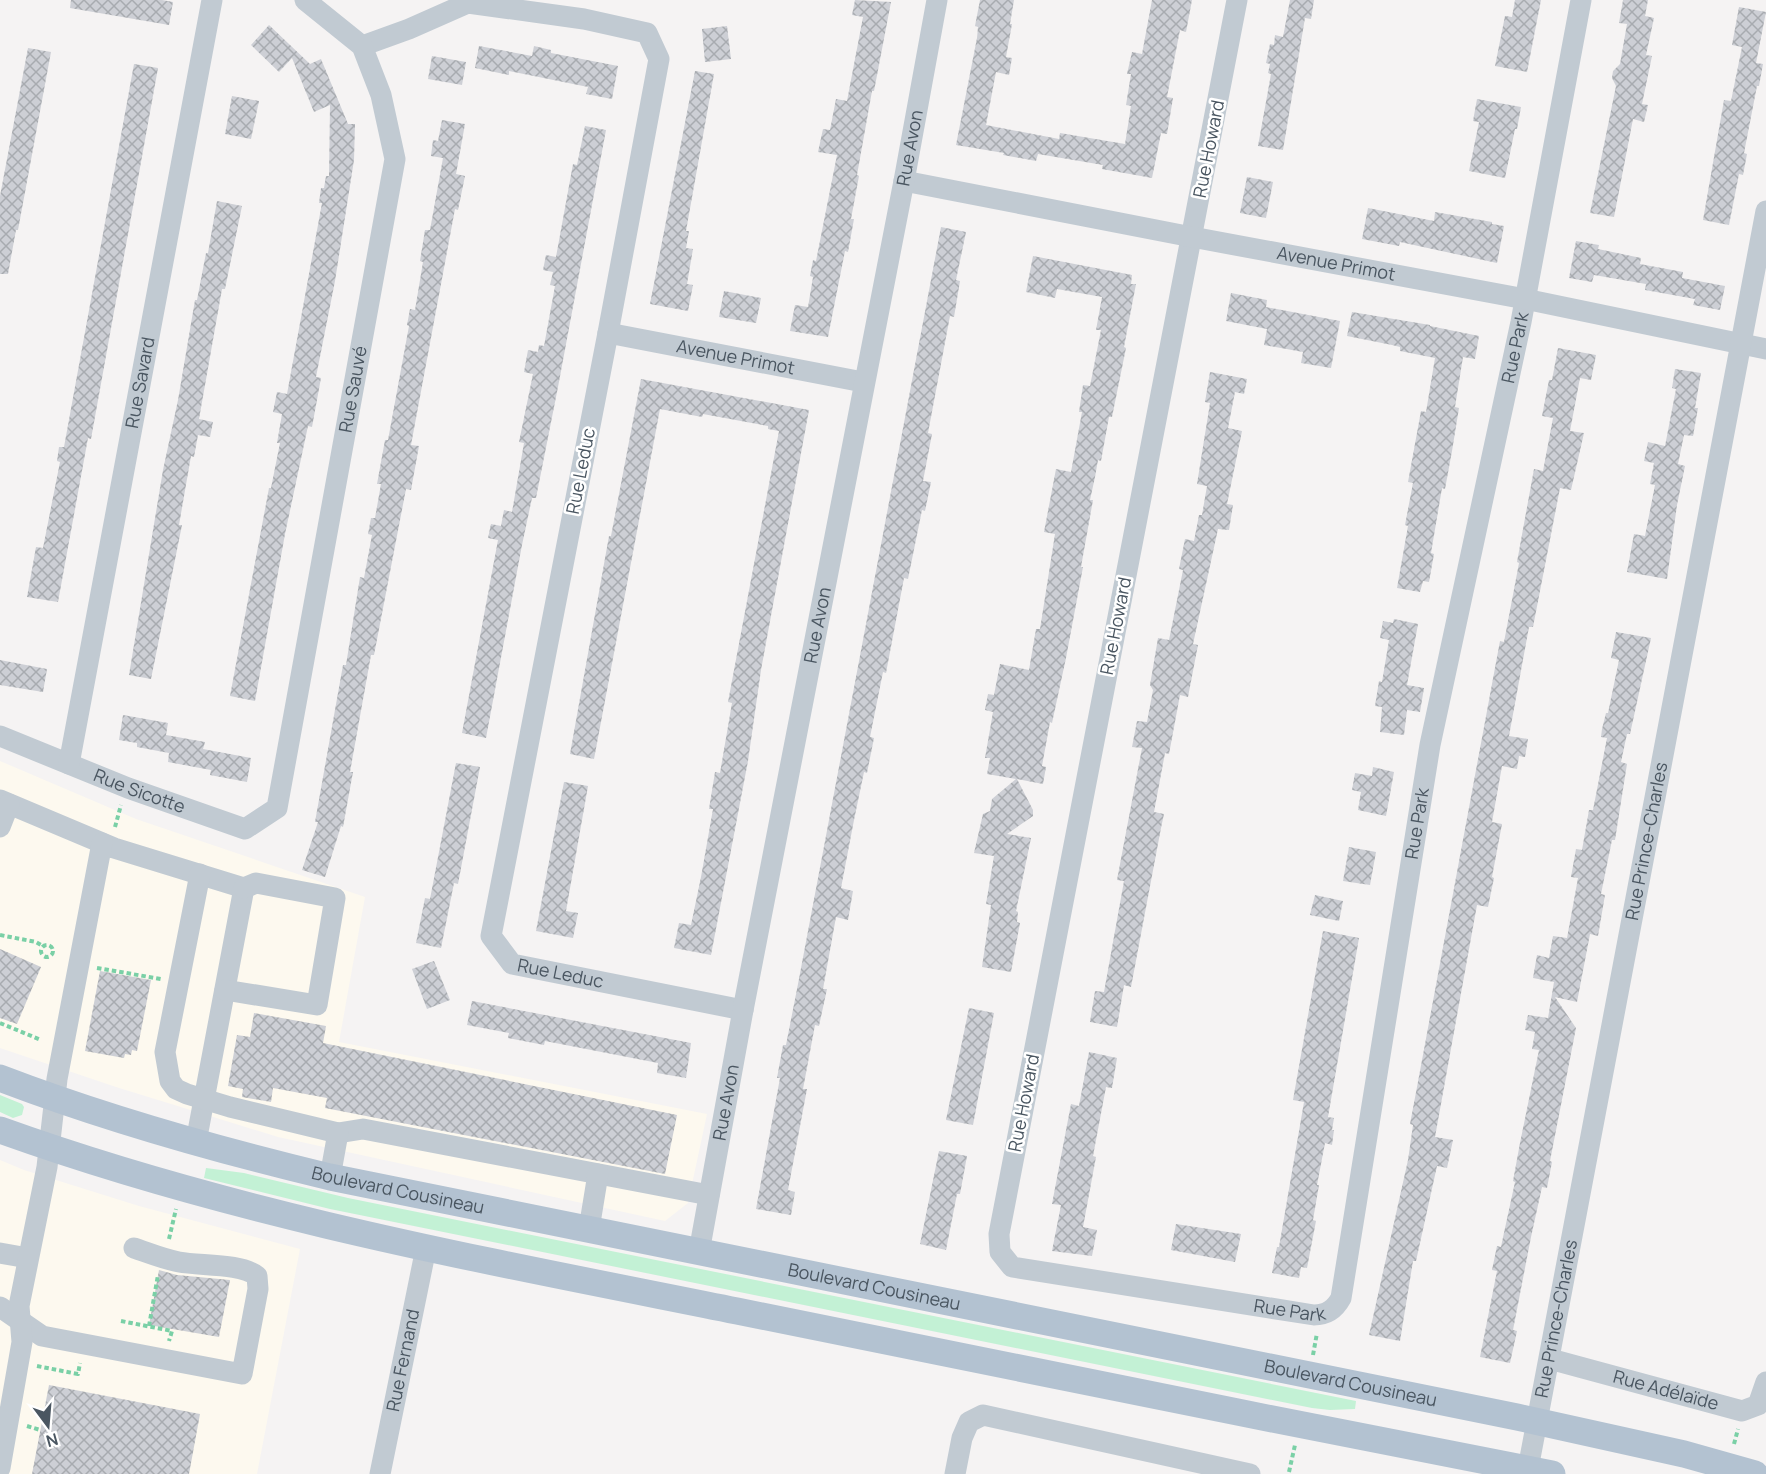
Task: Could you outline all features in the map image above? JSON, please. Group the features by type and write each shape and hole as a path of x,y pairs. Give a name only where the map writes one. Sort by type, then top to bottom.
{"main road":[{"name":"Boulevard Cousineau","path":"0,1078 54,1098 196,1142 330,1177 1537,1421 1684,1454 1755,1474"},
{"path":"0,1130 49,1148 214,1198 426,1248 1536,1473"}],"street":[{"name":"Rue Savard","path":"69,764 212,0"},
{"name":"Rue Sauvé","path":"277,808 395,159 381,95 362,46 305,0"},
{"name":"Rue Avon","path":"699,1251 742,1010 937,0"},
{"name":"Rue Howard","path":"1000,1252 999,1234 1237,0"},
{"name":"Rue Park","path":"1000,1252 1012,1267 1314,1316 1323,1315 1332,1310 1341,1298 1430,745 1525,299 1581,0"},
{"name":"Rue Leduc","path":"362,46 409,29 468,3 584,20 647,33 659,59 491,936 512,964 742,1010"},
{"name":"Avenue Primot","path":"904,180 1525,299 1766,349"},
{"name":"Rue Prince-Charles","path":"1536,1473 1537,1421 1766,211"},
{"name":"Avenue Primot","path":"608,333 863,382"},
{"name":"Rue Sicotte","path":"0,736 128,788 245,829 277,808"},
{"path":"0,827 4,802 109,837 200,874 244,888 256,883 335,898 316,1005 225,990"},
{"path":"0,1468 22,1342 19,1306 49,1148 54,1098 81,944 109,837"},
{"path":"200,874 165,1052 168,1076 172,1085 187,1094 230,1107 338,1133 363,1129 709,1195"},
{"path":"196,1142 244,888"},
{"path":"330,1177 338,1133"},
{"path":"589,1229 598,1174"},
{"path":"0,1307 42,1336 242,1374 258,1279 250,1272 181,1262 134,1248"},
{"name":"Rue Fernand","path":"380,1474 426,1248"},
{"path":"0,1253 28,1258"},
{"name":"Rue Adélaïde","path":"1550,1359 1742,1412 1758,1405 1766,1382"},
{"path":"955,1474 962,1438 969,1422 983,1415 1250,1474"}],"path":[{"path":"109,837 123,800"},
{"path":"0,935 36,942 43,946 49,945 55,950 50,956 44,956 41,952 43,946"},
{"path":"91,967 168,981"},
{"path":"0,1023 41,1040"},
{"path":"168,1240 177,1206"},
{"path":"148,1327 160,1265"},
{"path":"121,1321 171,1331"},
{"path":"1313,1356 1318,1324"},
{"path":"17,1362 78,1374"},
{"path":"1733,1448 1740,1422"},
{"path":"24,1425 40,1430"},
{"path":"1289,1472 1296,1441"}],"shaded area":[{"path":"0,761 136,819 365,897 339,1042 707,1114 688,1203 665,1221 278,1137 0,1048"},
{"path":"0,1160 24,1170 139,1206 300,1249 257,1474 0,1474"}],"green space":[{"path":"0,1095 22,1104 24,1107 22,1115 13,1118 0,1112"},
{"path":"206,1168 244,1173 348,1198 1356,1401 1355,1409 1312,1408 330,1209 204,1178"}],"building":[{"path":"71,0 173,2 169,25 70,8"},
{"path":"855,0 891,2 857,175 859,176 851,219 854,219 848,252 845,251 828,337 790,331 795,305 808,307 813,260 816,261 837,155 818,152 823,129 830,130 836,99 847,101 863,17 852,15"},
{"path":"980,0 1014,0 1006,57 1012,58 1009,75 996,72 986,125 1059,139 1060,133 1125,144 1131,106 1126,105 1131,74 1127,74 1132,52 1142,54 1152,0 1192,0 1186,32 1180,30 1167,97 1173,98 1167,134 1161,133 1152,178 1102,169 1103,165 1038,154 1036,161 956,145 977,38 978,27 975,26"},
{"path":"1290,0 1314,0 1311,19 1305,18 1283,150 1258,146 1271,74 1268,73 1270,64 1266,63 1270,44 1274,45 1275,35 1283,37"},
{"path":"1515,0 1541,0 1527,72 1495,66 1505,16 1512,17"},
{"path":"1623,0 1648,0 1645,16 1654,18 1646,55 1652,56 1642,104 1648,105 1644,122 1633,119 1614,217 1590,213 1616,86 1612,78 1613,71 1620,64 1627,24 1619,23"},
{"path":"1739,7 1766,12 1756,63 1763,64 1744,153 1747,154 1743,175 1739,174 1729,225 1703,220 1724,100 1731,101 1742,47 1732,45"},
{"path":"269,25 310,64 321,59 348,124 355,124 354,160 335,281 316,377 321,378 312,427 308,426 285,534 255,701 230,696 269,488 271,488 280,443 277,443 282,414 273,412 277,392 287,394 322,203 319,203 321,188 324,188 326,176 329,176 330,105 314,112 292,58 279,72 251,45"},
{"path":"727,26 731,59 705,62 702,29"},
{"path":"479,46 532,56 534,46 551,50 551,53 618,66 612,99 586,94 588,87 509,71 509,75 475,68"},
{"path":"28,48 51,52 8,274 0,274 0,196"},
{"path":"432,56 466,62 462,85 428,79"},
{"path":"134,64 158,68 91,439 88,438 58,602 27,597 36,547 43,548 60,462 57,461 59,447 64,447"},
{"path":"695,71 714,74 686,231 689,231 686,248 693,249 687,284 693,285 688,311 650,304"},
{"path":"232,96 259,101 251,139 225,134"},
{"path":"1477,99 1521,107 1505,178 1469,171 1479,122 1473,121"},
{"path":"442,120 465,124 456,174 465,176 458,210 455,209 411,445 419,446 411,490 406,489 374,655 371,655 350,772 353,772 343,827 341,826 325,877 302,870 318,822 315,822 343,665 346,665 360,577 364,578 372,535 368,534 371,518 375,518 381,484 377,484 385,440 388,440 409,326 407,325 410,309 415,310 423,262 420,261 425,230 430,230 443,158 431,156 433,140 438,141"},
{"path":"585,126 606,130 558,387 536,498 532,498 522,545 486,738 462,733 498,540 488,538 491,524 501,526 504,510 512,512 524,443 519,442 533,374 524,372 528,350 538,352 539,345 544,346 555,286 550,285 553,272 543,270 546,255 556,257 573,164 577,165"},
{"path":"1247,177 1273,182 1266,218 1240,213"},
{"path":"217,201 242,206 225,289 222,289 199,419 213,422 210,437 198,435 194,457 191,456 179,525 182,525 151,679 129,675 163,470 195,300 197,300 206,253 208,253"},
{"path":"1368,208 1434,221 1435,212 1504,226 1497,263 1400,242 1399,246 1362,239"},
{"path":"941,227 966,232 956,280 960,281 954,317 950,316 928,433 932,434 923,481 931,482 925,511 922,510 908,579 904,578 886,673 883,672 870,737 874,738 867,773 864,772 841,888 853,891 848,920 836,917 823,989 827,989 819,1026 815,1025 803,1089 807,1089 788,1190 795,1192 791,1215 756,1209 780,1078 777,1078 783,1045 786,1045 798,984"},
{"path":"1576,241 1599,245 1598,249 1641,258 1640,264 1683,272 1682,278 1725,286 1720,310 1693,305 1695,299 1645,290 1646,284 1594,275 1592,282 1569,278"},
{"path":"1033,256 1132,275 1131,284 1136,284 1112,417 1109,417 1101,461 1098,460 1090,500 1093,500 1081,567 1083,567 1066,658 1052,723 1050,722 1042,766 1046,767 1043,784 1017,779 1033,810 1033,816 1007,834 1031,838 1016,911 1018,912 1017,922 1020,923 1011,972 982,967 991,905 986,904 994,856 974,853 983,814 990,811 992,799 1016,779 987,774 990,758 985,758 993,712 985,710 988,694 994,695 1000,664 1029,670 1036,629 1040,629 1055,534 1044,532 1056,469 1071,472 1082,412 1079,412 1083,385 1090,386 1101,330 1096,330 1102,297 1057,289 1055,298 1026,292"},
{"path":"724,291 761,298 756,323 719,317"},
{"path":"1231,293 1267,300 1266,307 1340,321 1331,368 1301,363 1303,352 1264,345 1267,329 1226,321"},
{"path":"1352,312 1479,336 1475,359 1463,357 1455,407 1459,408 1445,489 1442,488 1431,553 1434,554 1429,582 1423,581 1420,592 1397,588 1413,483 1408,482 1421,411 1426,412 1435,358 1400,351 1400,347 1392,345 1347,336"},
{"path":"1558,348 1596,355 1591,380 1580,378 1570,431 1584,433 1571,490 1560,488 1533,627 1529,627 1509,736 1528,739 1525,757 1519,756 1517,769 1502,766 1492,822 1502,824 1492,877 1494,878 1488,907 1477,905 1435,1137 1453,1140 1447,1168 1437,1166 1416,1261 1413,1261 1400,1341 1369,1335 1408,1160 1413,1125 1410,1124 1500,641 1504,642 1519,563 1517,562 1534,469 1543,471 1553,418 1542,416"},
{"path":"1675,369 1701,373 1693,436 1684,435 1678,464 1685,466 1667,579 1627,572 1634,534 1645,536 1655,485 1650,484 1654,463 1644,461 1648,442 1665,446 1676,389 1672,388"},
{"path":"1210,372 1247,379 1244,394 1235,392 1228,428 1242,431 1227,504 1233,505 1229,530 1218,529 1193,644 1198,645 1188,697 1180,695 1169,754 1165,753 1154,812 1164,814 1131,987 1124,985 1117,1027 1090,1022 1095,991 1104,992 1124,881 1117,880 1142,748 1132,747 1137,721 1147,722 1153,690 1150,685 1158,638 1169,640 1183,570 1179,569 1185,539 1194,541 1199,515 1202,515 1207,486 1197,484 1210,403 1205,402"},
{"path":"641,379 809,410 761,670 748,761 711,955 674,948 679,923 691,925 701,877 713,809 709,809 715,772 720,773 732,703 728,702 779,431 768,429 768,426 660,409 594,759 570,754 609,536 611,536"},
{"path":"1394,619 1418,624 1407,685 1424,688 1420,712 1407,710 1404,735 1380,732 1382,707 1375,706 1379,681 1382,682 1389,640 1380,638 1383,621 1393,623"},
{"path":"1616,632 1651,638 1630,734 1627,734 1621,762 1627,764 1615,840 1612,840 1601,894 1605,895 1598,936 1590,934 1577,1002 1555,997 1576,1028 1550,1161 1552,1162 1547,1188 1542,1187 1531,1237 1513,1330 1517,1331 1510,1363 1480,1357 1497,1271 1492,1270 1497,1246 1501,1247 1515,1182 1513,1181 1539,1050 1532,1049 1535,1032 1525,1030 1528,1015 1548,1018 1554,982 1533,978 1537,955 1549,958 1553,936 1567,938 1578,878 1571,877 1576,849 1582,850 1589,810 1593,810 1607,738 1601,737 1619,660 1611,658"},
{"path":"0,660 47,669 43,692 0,685"},
{"path":"123,715 168,723 166,735 205,742 203,749 251,758 247,782 210,775 211,770 168,762 169,753 137,747 137,743 119,740"},
{"path":"456,763 480,767 458,884 454,883 441,948 416,943 425,898 430,899"},
{"path":"1373,767 1394,772 1386,816 1358,810 1361,792 1352,790 1355,773 1372,776"},
{"path":"564,782 588,786 566,911 578,913 573,938 536,931"},
{"path":"1349,847 1376,852 1370,885 1343,881"},
{"path":"1315,895 1343,901 1339,921 1310,915"},
{"path":"1323,931 1359,938 1328,1117 1334,1118 1332,1145 1325,1143 1317,1185 1319,1185 1313,1220 1316,1221 1307,1268 1301,1267 1299,1278 1272,1273 1277,1247 1279,1247 1304,1102 1293,1100"},
{"path":"0,949 41,967 17,1024 0,1018"},
{"path":"434,961 450,1000 427,1009 412,969"},
{"path":"100,971 151,980 137,1051 132,1050 131,1055 125,1054 124,1058 85,1051"},
{"path":"472,1001 691,1043 686,1078 657,1073 658,1063 545,1041 544,1045 508,1038 509,1033 467,1025"},
{"path":"969,1008 994,1013 973,1125 946,1120"},
{"path":"254,1013 326,1026 323,1043 677,1115 665,1174 325,1108 327,1098 273,1088 271,1102 242,1097 243,1089 228,1086 237,1035 250,1037"},
{"path":"1089,1052 1117,1058 1112,1088 1106,1087 1083,1227 1097,1230 1092,1256 1052,1251 1061,1205 1052,1204 1071,1104 1079,1106"},
{"path":"939,1151 967,1156 946,1250 920,1244"},
{"path":"1176,1224 1241,1234 1235,1262 1171,1250"},
{"path":"159,1270 177,1275 230,1280 219,1337 149,1325"},
{"path":"49,1385 200,1414 189,1474 32,1474"}]}
